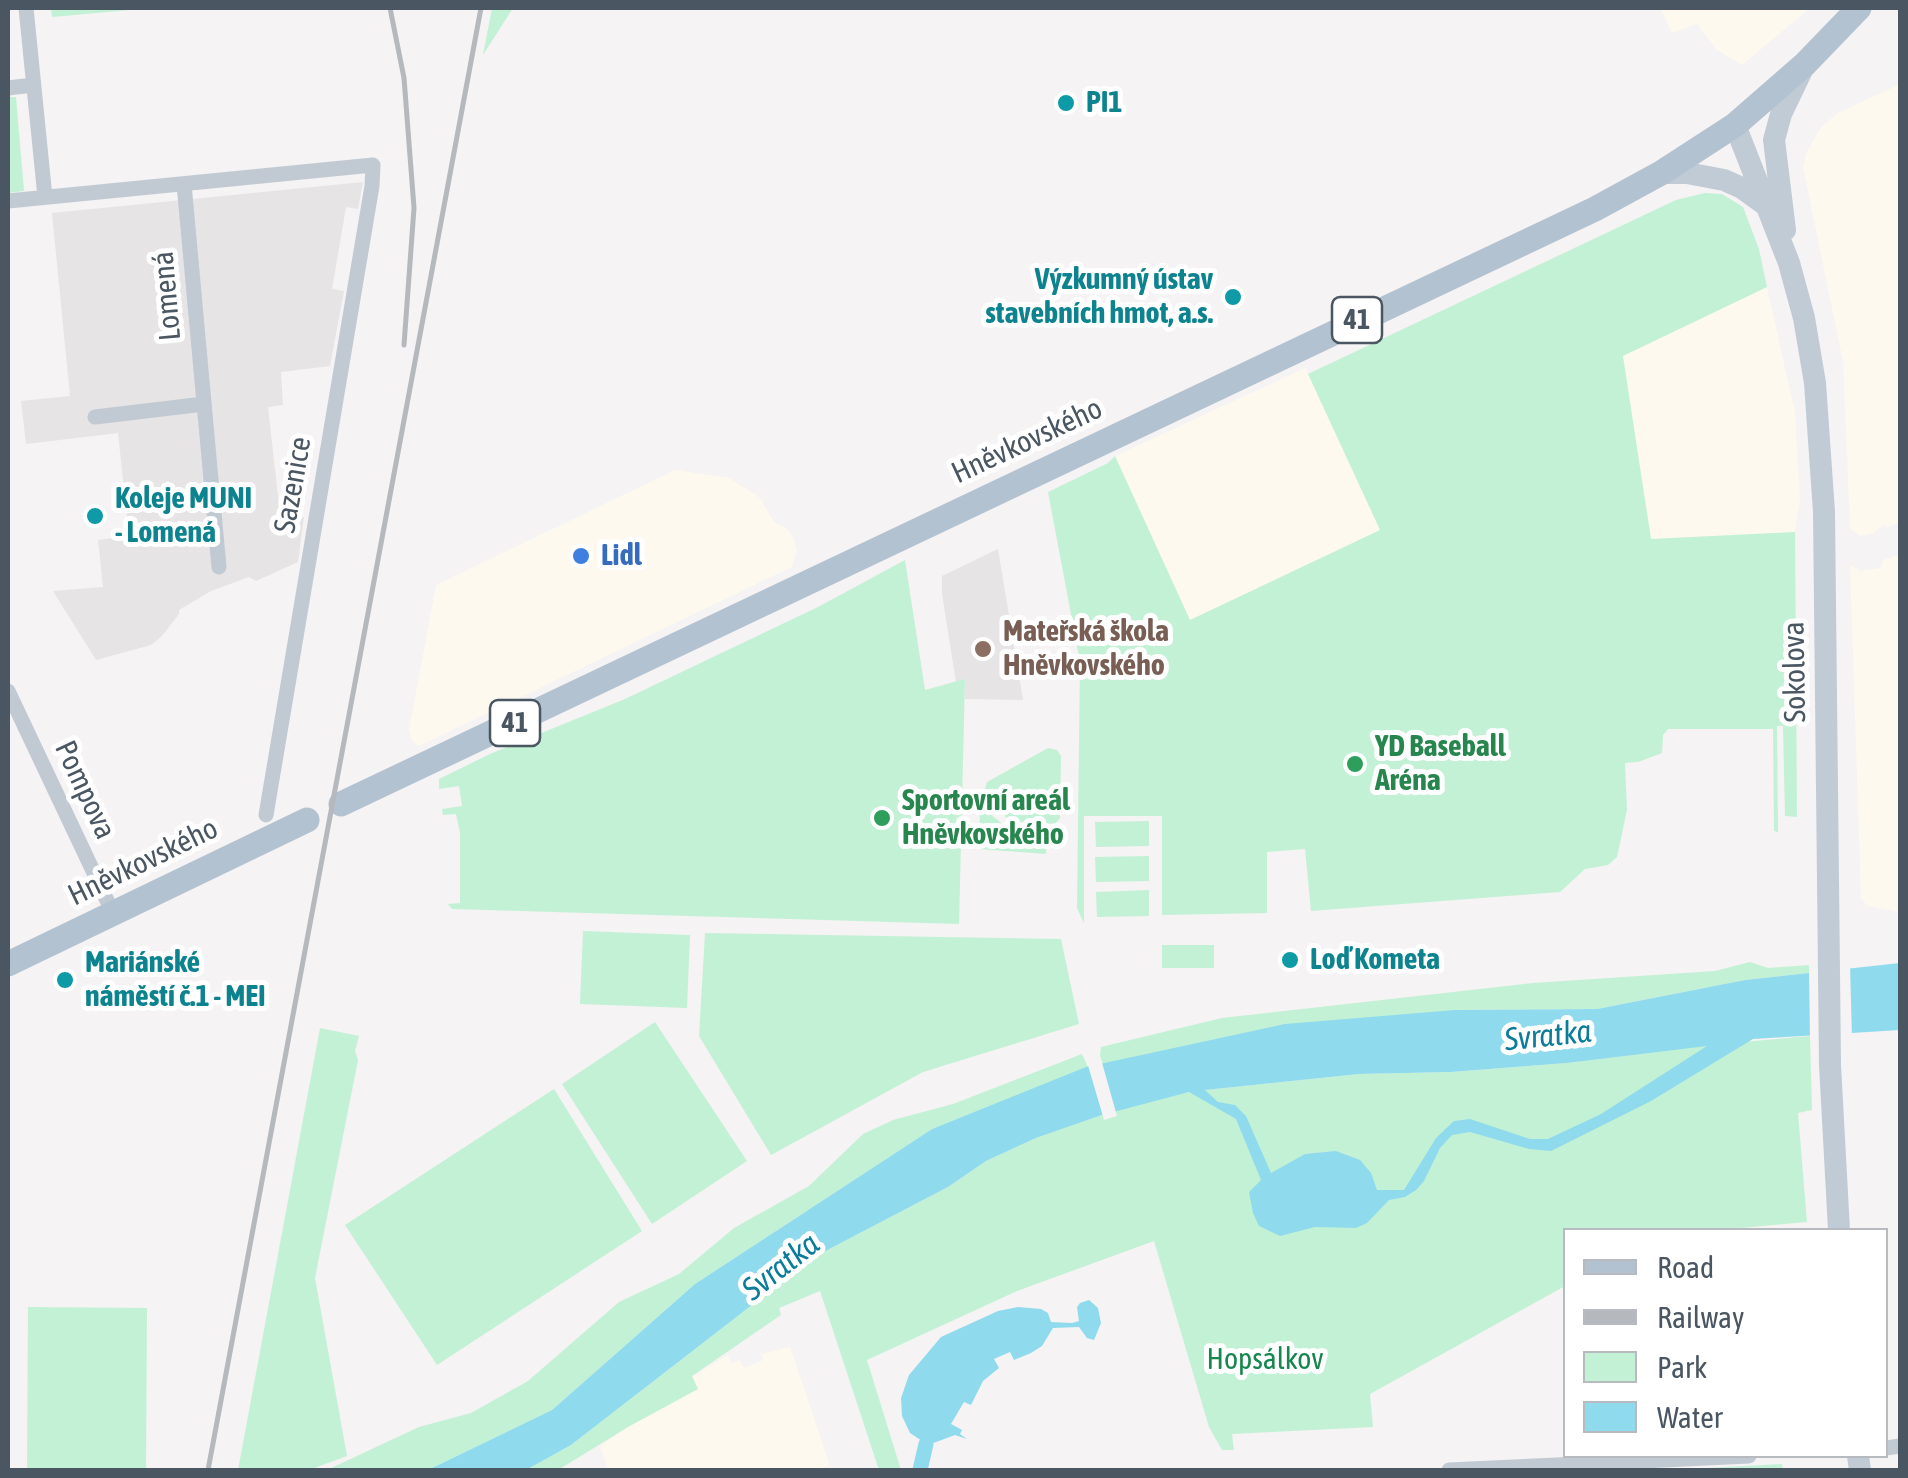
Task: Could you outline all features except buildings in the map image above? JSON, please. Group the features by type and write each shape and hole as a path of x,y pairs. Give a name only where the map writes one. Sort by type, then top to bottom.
{"main road":[{"name":"41","path":"1735,126 1860,8"},
{"name":"Hněvkovského","path":"341,804 1595,209 1735,126"},
{"name":"Hněvkovského","path":"8,964 307,820"}],"street":[{"path":"26,8 45,198"},
{"path":"1789,264 1774,140 1781,114 1805,64"},
{"path":"8,88 33,85"},
{"name":"Sokolova","path":"1735,126 1789,264 1804,318 1815,383 1824,512 1830,1065 1839,1228"},
{"name":"Sazenice","path":"184,184 373,165 266,814"},
{"path":"1661,173 1724,180 1767,206"},
{"path":"8,201 184,184"},
{"name":"Lomená","path":"184,184 220,567"},
{"path":"95,417 204,404"},
{"name":"Pompova","path":"8,691 112,912"},
{"path":"1449,1470 1706,1458"}],"shaded area":[{"path":"1660,8 1810,8 1742,65 1716,49 1697,24 1672,33"},
{"path":"1900,84 1900,523 1886,527 1884,524 1874,533 1860,536 1850,528 1843,362 1803,167 1806,153 1821,127 1838,113"},
{"path":"363,182 358,209 346,207 332,289 344,291 330,366 281,372 283,405 268,407 280,514 304,517 298,562 256,581 249,577 211,591 179,610 151,645 96,660 53,591 103,587 98,540 129,536 118,433 26,444 21,401 70,396 52,213"},
{"path":"1767,287 1795,413 1800,499 1795,532 1651,539 1622,356"},
{"path":"1305,368 1381,530 1190,620 1115,456"},
{"path":"675,470 729,478 759,497 774,522 788,529 794,540 797,550 792,567 419,746 413,742 409,730 436,585"},
{"name":"Mateřská škola Hněvkovského","path":"998,549 1023,700 965,699 965,679 956,682 942,576"},
{"path":"1900,554 1900,912 1868,906 1861,899 1850,565 1860,571 1881,568 1883,560"},
{"path":"790,1347 830,1466 809,1470 608,1470 600,1446 698,1388 692,1377 728,1355 731,1363 740,1360 744,1368 763,1360 761,1354"}],"green space":[{"path":"51,8 152,8 52,17"},
{"path":"492,8 513,8 483,55"},
{"path":"8,97 16,97 24,191 8,193"},
{"path":"1705,193 1722,194 1743,207 1759,249 1767,287 1623,356 1651,539 1795,532 1797,817 1785,816 1783,726 1777,726 1778,832 1774,831 1773,729 1668,729 1663,735 1662,753 1625,763 1627,810 1617,857 1608,865 1585,869 1560,892 1311,911 1305,849 1267,852 1267,913 1162,915 1162,816 1084,816 1084,923 1077,908 1080,662 1048,492 1115,456 1190,620 1380,530 1308,374 1676,200"},
{"path":"905,560 925,690 965,679 959,924 452,909 448,904 460,903 460,833 456,814 443,815 442,809 462,806 459,786 439,789 439,779 625,699 818,607"},
{"path":"1048,748 1057,750 1061,756 1060,818 1055,824 1009,821 988,795 987,782"},
{"path":"980,806 1005,826 1047,827 1046,854 979,849"},
{"path":"1149,821 1149,846 1096,847 1095,822"},
{"path":"1149,856 1149,881 1096,882 1095,857"},
{"path":"1149,890 1149,916 1097,917 1096,892"},
{"path":"583,931 690,935 687,1008 580,1004"},
{"path":"705,933 1061,939 1079,1024 923,1072 771,1155 699,1036"},
{"path":"1162,945 1214,945 1214,968 1162,968"},
{"path":"1750,962 1768,968 1809,965 1809,973 1745,980 1597,1009 1455,1010 1102,1064 1100,1055 1101,1047 1222,1018 1533,983 1715,971"},
{"path":"655,1022 747,1161 652,1224 562,1084"},
{"path":"320,1028 359,1036 355,1051 358,1060 315,1278 347,1456 309,1470 238,1470"},
{"name":"Hopsálkov","path":"1810,1036 1812,1110 1798,1113 1807,1222 1740,1228 1563,1228 1563,1287 1370,1394 1373,1427 1232,1434 1234,1450 1222,1450 1209,1427 1154,1241 1017,1291 867,1360 901,1470 879,1470 820,1291 779,1308 781,1315 692,1376 698,1389 558,1470 526,1470 571,1445 814,1257 948,1187 986,1161 1036,1138 1165,1096 1204,1090 1359,1074 1567,1063"},
{"path":"1082,1054 1088,1067 932,1129 695,1284 552,1410 428,1470 327,1470 419,1427 471,1413 528,1381 619,1302 679,1274 734,1228 809,1186 863,1134"},
{"path":"554,1089 642,1231 437,1365 345,1225"},
{"path":"28,1307 147,1308 146,1470 27,1470"},
{"path":"1782,1464 1783,1470 1668,1470"}],"water":[{"name":"Svratka","path":"1900,963 1900,1030 1753,1039 1651,1101 1551,1151 1529,1149 1470,1132 1452,1135 1416,1190 1389,1200 1367,1223 1356,1228 1315,1227 1280,1236 1259,1226 1249,1192 1261,1180 1236,1119 1189,1092 1102,1115 986,1161 948,1187 814,1257 571,1445 526,1470 428,1470 552,1410 695,1284 932,1129 1086,1067 1285,1024 1455,1010 1597,1009 1745,980","holes":["1707,1046 1601,1114 1548,1139 1530,1139 1470,1119 1454,1121 1436,1138 1404,1190 1377,1190 1371,1173 1360,1160 1336,1151 1305,1154 1271,1173 1246,1116 1235,1105 1218,1102 1205,1090 1359,1074 1567,1063"]},
{"path":"1089,1300 1098,1308 1101,1323 1094,1340 1087,1338 1079,1327 1053,1328 1042,1346 1031,1353 1014,1360 1010,1352 994,1359 999,1368 983,1381 971,1405 964,1402 951,1424 962,1430 960,1434 967,1439 955,1435 928,1445 910,1433 902,1416 901,1398 909,1375 941,1337 998,1311 1018,1307 1041,1309 1048,1313 1051,1322 1072,1323 1079,1321 1077,1307"}],"pier":[{"path":"1850,964 1852,1039 1810,1041 1809,968"},
{"path":"1101,1059 1117,1116 1104,1120 1087,1062"}],"waterway":[{"path":"920,1470 926,1444"}],"railway":[{"path":"390,8 404,78 414,208 404,345"},
{"path":"208,1470 481,8"}],"place":[{"name":"PI1","path":"1066,103"},
{"name":"Výzkumný ústav stavebních hmot, a.s.","path":"1233,297"},
{"name":"Koleje MUNI - Lomená","path":"95,516"},
{"name":"Lidl","path":"581,556"},
{"name":"Mateřská škola Hněvkovského","path":"983,649"},
{"name":"YD Baseball Aréna","path":"1355,764"},
{"name":"Sportovní areál Hněvkovského","path":"882,818"},
{"name":"Loď Kometa","path":"1290,960"},
{"name":"Mariánské náměstí č.1 - MEI","path":"65,980"}]}
